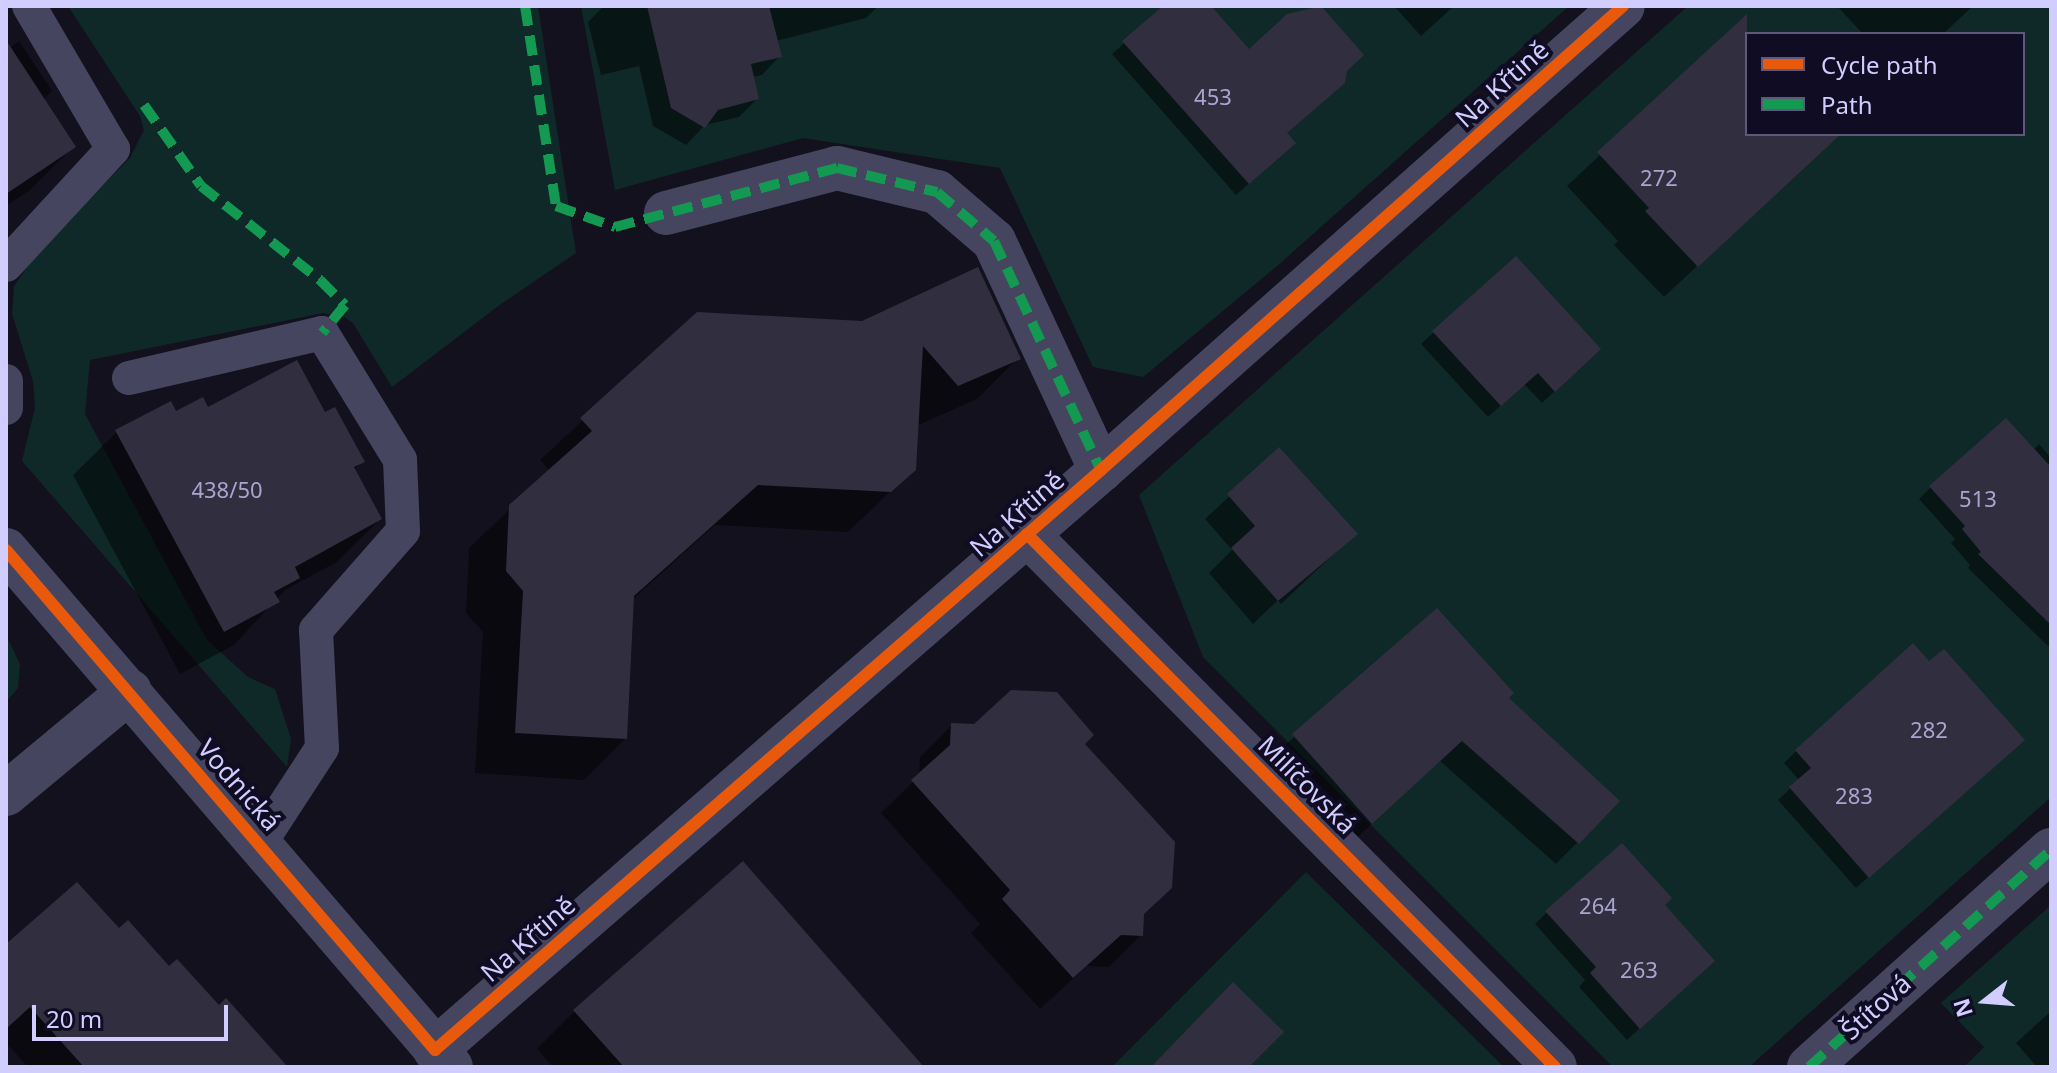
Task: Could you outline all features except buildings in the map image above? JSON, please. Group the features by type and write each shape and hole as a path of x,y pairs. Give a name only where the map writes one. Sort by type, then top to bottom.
{"street":[{"name":"Na Křtině","path":"443,1058 1027,534 1623,6"},
{"path":"666,213 837,168 937,192 994,241 1101,470"},
{"name":"Milíčovská","path":"1027,534 1555,1067"},
{"name":"Vodnická","path":"6,550 443,1058"},
{"path":"6,794 130,691"},
{"name":"Štítová","path":"1809,1067 2051,850"}],"lane":[{"path":"6,265 113,149 29,6"},
{"path":"129,378 322,333 400,460 403,531 316,630 322,748 260,843"},
{"path":"6,381 6,408"}],"green space":[{"path":"68,6 538,6 576,253 501,304 392,387 353,323 344,317 323,313 90,360 85,414 207,640 248,677 275,689 291,739 287,767 22,461 35,408 33,381 12,314 14,286 44,243 130,158 144,130 140,116"},
{"path":"581,6 1569,6 1276,267 1143,377 1093,367 1000,168 803,138 615,190"},
{"path":"1688,6 2051,6 2051,797 1749,1067 1613,1067 1203,657 1139,495"},
{"path":"6,635 20,664 18,688 6,702"},
{"path":"1306,872 1504,1067 1112,1067"},
{"path":"2051,905 2051,1067 1964,1067 1984,1047 1941,1003"}],"marked path":[{"path":"525,6 556,206 615,227 837,168 937,192 994,241 1101,470"},
{"path":"144,105 201,186 320,280 345,305 322,333"},
{"path":"1809,1067 2051,850"}],"cycle path":[{"path":"6,550 435,1050 1101,470 1623,6"},
{"path":"1027,534 1555,1067"}]}
